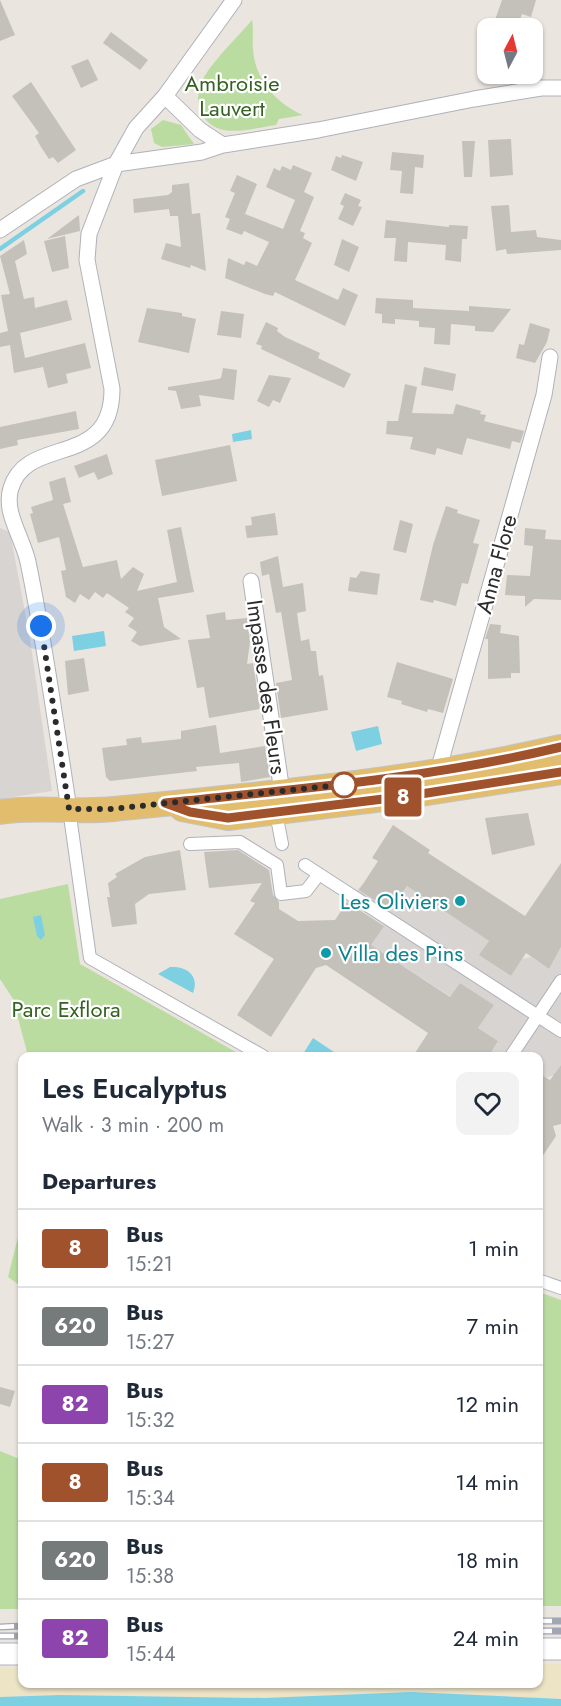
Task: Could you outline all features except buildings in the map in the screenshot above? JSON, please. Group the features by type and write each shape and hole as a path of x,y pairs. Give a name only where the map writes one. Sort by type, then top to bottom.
{"main road":[{"path":"0,812 111,809 165,803 190,812 228,818 279,803 561,747"},
{"path":"279,803 408,796 561,772"},
{"path":"543,1649 561,1648"},
{"path":"0,1654 18,1654"}],"street":[{"path":"234,0 165,96 136,129 116,164 89,234 87,260 112,389 112,408 108,422 99,433 27,465 13,482 4,499 25,546 43,635 90,958 256,1052"},
{"path":"0,230 76,179 116,164 202,152 223,145 318,130 498,95 561,88"},
{"path":"165,96 200,130 223,145"},
{"name":"Anna Flore","path":"438,771 544,395 550,357"},
{"name":"Impasse des Fleurs","path":"251,581 279,803"},
{"path":"279,803 282,844"},
{"path":"190,844 240,842 276,865 281,894 306,891 319,874"},
{"path":"305,865 561,1031"},
{"path":"514,1052 561,981"},
{"path":"543,1282 561,1288"}],"green space":[{"name":"Ambroisie Lauvert","path":"252,20 253,45 258,71 276,97 303,115 279,119 276,125 238,131 223,130 210,124 201,112 199,91 209,70"},
{"path":"163,120 181,125 194,144 162,147 154,143 151,129"},
{"name":"Parc Exflora","path":"68,884 80,964 236,1052 27,1052 13,999 0,979 0,899"},
{"path":"18,1237 18,1284 8,1277"},
{"path":"543,1293 561,1300 561,1606 543,1606"},
{"path":"0,1451 18,1458 18,1609 0,1609"}],"sand":[{"path":"543,1664 561,1664 561,1699 411,1692 264,1698 60,1695 0,1697 0,1668 18,1668 18,1688 543,1688"}],"shaded area":[{"path":"0,528 10,532 30,639 52,791 0,799"},
{"path":"362,885 393,905 407,886 489,941 480,955 511,976 522,959 531,957 549,969 561,947 561,1065 554,1075 546,1078 543,1076 543,1052 491,1052 498,1041 478,1028 494,1005 460,983 451,997 371,945 384,925 347,901"}],"water":[{"path":"251,430 252,439 233,442 232,434"},
{"path":"104,631 106,646 74,651 72,636"},
{"path":"378,726 382,744 356,751 351,732"},
{"path":"41,915 45,935 41,940 37,936 33,917"},
{"path":"170,967 181,968 190,973 195,981 193,993 158,974"},
{"path":"313,1038 334,1052 304,1052"},
{"path":"411,1692 561,1699 561,1706 0,1706 0,1697 60,1695 264,1698"}],"waterway":[{"path":"0,249 83,191"}],"railway":[{"path":"543,1621 561,1621"},
{"path":"0,1627 18,1626"},
{"path":"543,1631 561,1631"},
{"path":"0,1636 18,1636"}],"bus line":[{"name":"8","path":"561,747 503,760 405,777 165,803 190,812 228,818 408,796 561,772"}],"place":[{"name":"Les Oliviers","path":"460,901"},
{"name":"Villa des Pins","path":"326,953"}],"route":[{"path":"41,626 64,789 69,809 111,809 348,784 344,785"}]}
